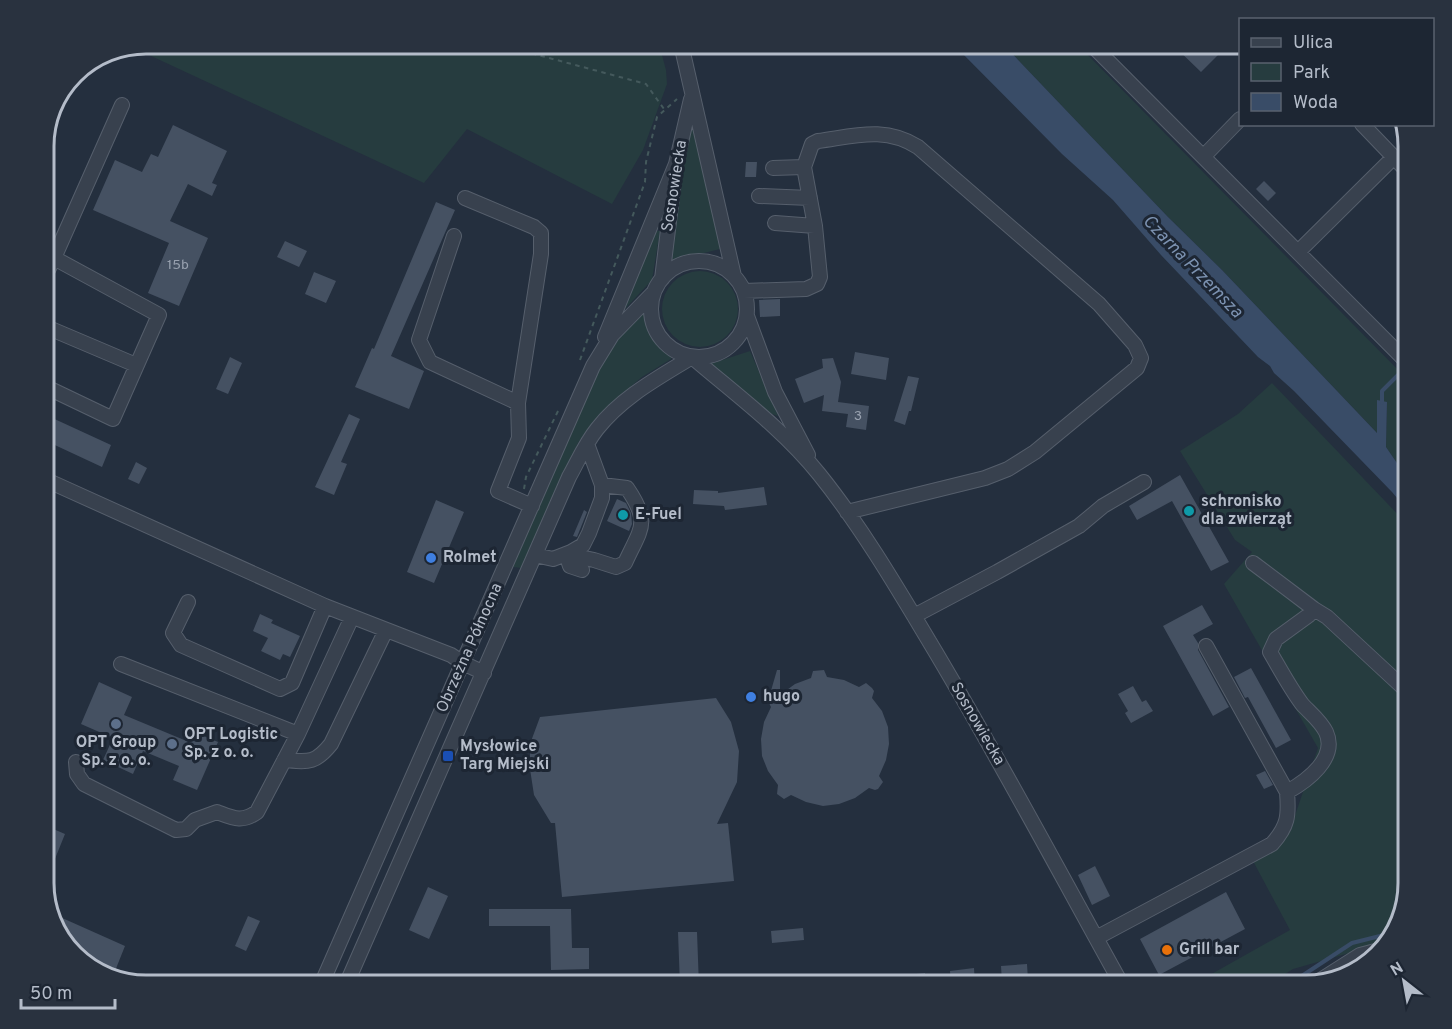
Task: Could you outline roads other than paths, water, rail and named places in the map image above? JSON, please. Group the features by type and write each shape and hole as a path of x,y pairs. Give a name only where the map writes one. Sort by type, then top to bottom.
{"street":[{"name":"Sosnowiecka","path":"683,54 734,276"},
{"path":"1101,54 1398,352"},
{"name":"Sosnowiecka","path":"662,279 676,164 693,94"},
{"path":"54,392 113,419 159,315 54,258 122,105"},
{"path":"1204,156 1239,120"},
{"path":"1364,126 1398,161"},
{"path":"744,291 806,290 817,284 820,277 804,167 812,144 818,141 883,134 903,138 918,147 1099,304 1134,345 1141,358 1137,368 1035,452 1008,469 985,478 848,512"},
{"path":"1298,252 1394,157"},
{"path":"593,366 676,164"},
{"path":"773,168 804,167"},
{"path":"759,196 810,198"},
{"path":"465,198 534,227 541,233 541,254 518,403 519,438 498,491 526,504"},
{"path":"775,224 814,226"},
{"path":"454,236 419,340 430,362 518,403"},
{"name":"Sosnowiecka","path":"818,472 775,392 747,316 744,291 734,276 724,268 698,261 672,270 662,279 654,292 651,314 655,329 664,343 677,352 692,357 773,425 818,472 848,512 971,712 1116,975"},
{"name":"Obrzeżna Północna","path":"326,975 463,663 526,504 593,366 612,335 654,292"},
{"path":"692,357 705,357 728,348 737,339 747,316"},
{"path":"54,330 136,365"},
{"name":"Obrzeżna Północna","path":"351,975 569,477 586,444 603,422 624,402 644,386 692,357"},
{"path":"535,555 554,559 583,545 589,534 602,498 602,485 586,444"},
{"path":"914,616 1079,526 1103,506 1144,482"},
{"path":"54,484 325,606 451,655 484,673"},
{"path":"566,554 594,560 610,568 625,563 640,530 643,517 627,488 602,485"},
{"path":"566,554 570,566 582,570"},
{"path":"1254,562 1327,617 1398,683"},
{"path":"188,602 173,633 180,645 280,689 292,683 325,606"},
{"path":"1287,792 1325,762 1327,734 1314,714 1303,704 1270,652 1276,639 1310,615 1314,609"},
{"path":"76,762 77,774 84,784 176,830 186,829 195,820 217,812 239,820 250,818 257,813 298,734 352,617"},
{"path":"284,760 308,762 321,758 331,744 386,630"},
{"path":"1096,938 1272,844 1288,819 1287,792 1206,646"},
{"path":"121,664 298,734"},
{"path":"1338,969 1365,954"}],"water":[{"name":"Czarna Przemsza","path":"963,54 1013,54 1377,433 1377,400 1387,402 1386,447 1398,464 1398,499 1274,373 1270,366 1258,357 1161,255 1113,200 1062,154"}],"waterway":[{"path":"1382,403 1382,391 1398,375"},
{"path":"1303,975 1352,943 1381,936"}],"place":[{"name":"schronisko dla zwierząt","path":"1189,511"},
{"name":"E-Fuel","path":"623,515"},
{"name":"Rolmet","path":"431,558"},
{"name":"hugo","path":"751,697"},
{"name":"OPT Group Sp. z o. o.","path":"116,724"},
{"name":"OPT Logistic Sp. z o. o.","path":"172,744"},
{"name":"Mysłowice Targ Miejski","path":"448,756"},
{"name":"Grill bar","path":"1167,950"}]}
